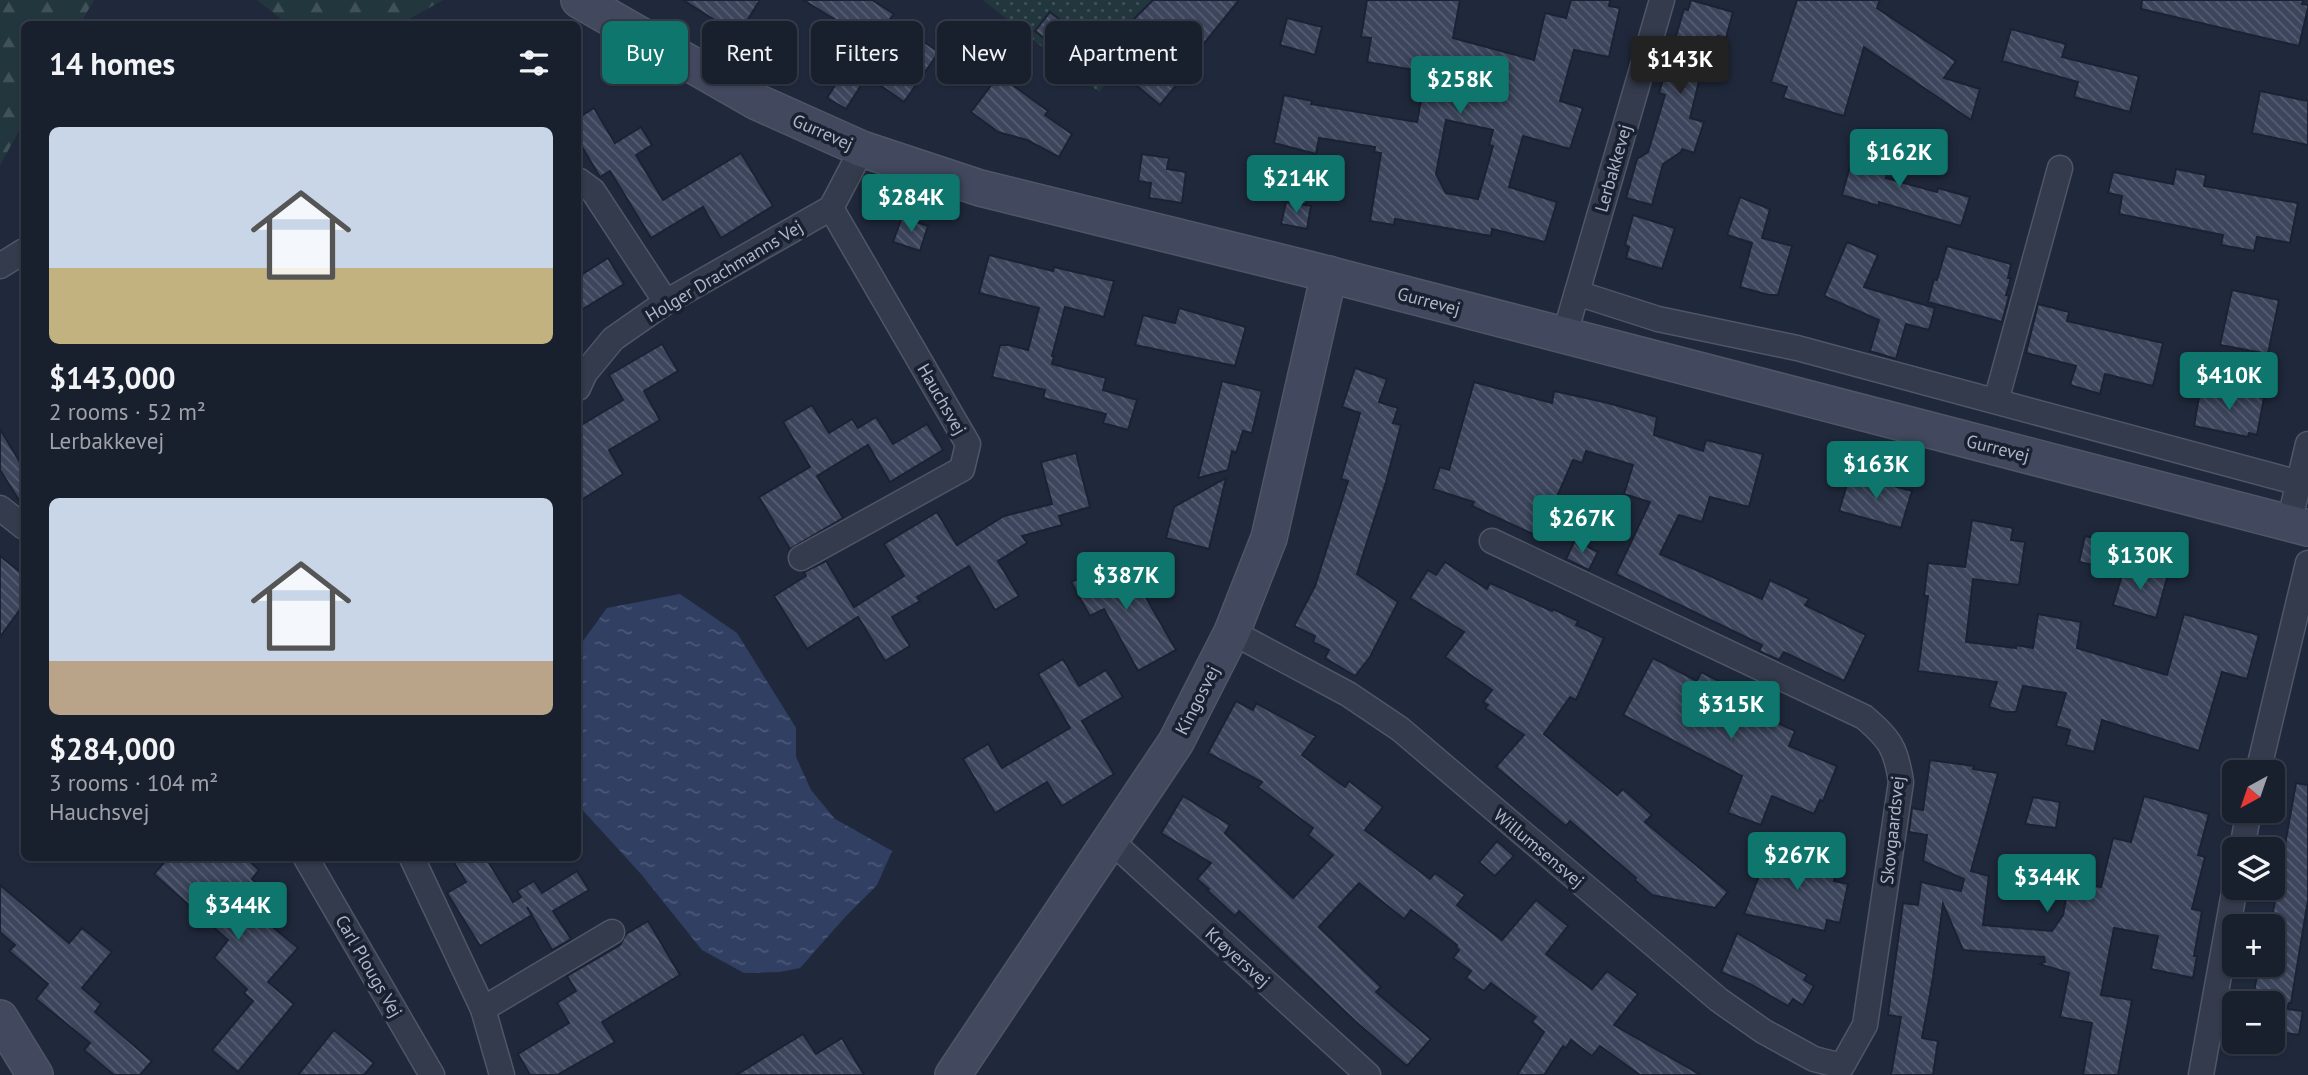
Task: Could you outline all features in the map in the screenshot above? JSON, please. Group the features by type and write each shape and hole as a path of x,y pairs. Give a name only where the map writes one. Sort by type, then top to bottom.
{"street":[{"name":"Gurrevej","path":"579,0 757,102 863,149 979,188 1329,274 2298,525"},
{"name":"Lerbakkevej","path":"1564,337 1662,0"},
{"path":"831,208 863,149"},
{"path":"1996,401 2060,168"},
{"path":"581,182 593,191 666,302"},
{"name":"Holger Drachmanns Vej","path":"581,382 613,339 666,302 831,208"},
{"name":"Hauchsvej","path":"801,558 962,469 968,444 831,208"},
{"path":"0,266 21,253"},
{"name":"Kingosvej","path":"953,1075 1176,742 1232,632 1269,538 1329,274"},
{"path":"1577,293 1658,319 1797,348 2300,483"},
{"path":"2298,525 2300,483 2308,444"},
{"path":"0,508 21,525"},
{"name":"Skovgaardsvej","path":"1492,541 1864,717 1883,733 1897,756 1901,782 1865,1025 1842,1066"},
{"path":"2261,760 2308,563"},
{"name":"Willumsensvej","path":"1232,632 1348,694 1399,729 1741,1016 1814,1059 1842,1066"},
{"name":"Krøyersvej","path":"1109,839 1368,1075"},
{"name":"Carl Plougs Vej","path":"308,861 432,1075"},
{"path":"413,861 483,1009 502,1075"},
{"path":"2202,1075 2233,900"},
{"path":"483,1009 612,932"},
{"path":"0,1018 34,1075"}],"green space":[{"path":"0,0 94,0 82,21 21,21 21,127 0,165"},
{"path":"257,0 443,0 405,21 284,21"},
{"path":"983,0 1174,0 1157,21 1045,21 1045,49 1031,38 1031,21 1009,21"},
{"path":"1089,84 1106,84 1099,92"}],"water":[{"path":"680,594 737,633 796,728 796,757 811,790 835,819 892,851 877,885 800,968 780,972 744,973 702,950 641,874 581,808 581,644 607,608"}],"building":[{"path":"683,0 760,0 747,21 716,21"},
{"path":"803,0 872,0 894,14 890,19 893,21 837,21"},
{"path":"1153,0 1239,0 1202,46 1202,21 1132,21"},
{"path":"1367,0 1460,0 1453,38 1534,60 1545,13 1566,18 1571,0 1610,0 1609,6 1620,8 1609,57 1574,50 1560,101 1583,108 1570,149 1523,136 1509,187 1557,202 1545,242 1492,229 1491,236 1395,219 1394,225 1370,221 1381,153 1374,152 1375,147 1319,138 1316,154 1274,143 1284,95 1312,101 1311,104 1417,122 1426,72 1367,62 1371,38 1361,37","holes":["1446,120 1493,130 1489,145 1493,146 1478,199 1446,193 1436,174"]},
{"path":"1691,0 1733,12 1726,38 1718,36 1713,55 1706,53 1690,118 1704,122 1694,153 1682,149 1663,164 1652,205 1626,198 1637,159 1648,152 1665,95 1659,93 1684,9 1688,10"},
{"path":"1797,0 1880,0 1877,8 1956,61 1944,78 1980,89 1971,120 1864,47 1844,116 1783,98 1787,87 1771,82"},
{"path":"2142,0 2303,0 2302,4 2308,5 2308,8 2299,46 2141,9"},
{"path":"1050,12 1062,21 1045,21 1045,39 1035,31"},
{"path":"1287,18 1322,27 1315,55 1280,45"},
{"path":"2011,29 2066,44 2062,57 2139,76 2130,112 2074,97 2078,82 2002,61"},
{"path":"923,41 937,51 937,55 923,75"},
{"path":"836,84 862,84 846,109 827,98"},
{"path":"878,84 917,84 904,102"},
{"path":"992,84 1011,84 1048,111 1045,115 1072,134 1059,157 1027,140 998,132 971,112"},
{"path":"1135,84 1177,84 1160,105"},
{"path":"2260,91 2308,101 2308,145 2252,133"},
{"path":"594,108 615,143 641,127 652,145 636,155 663,200 741,153 773,206 721,238 703,207 651,238 610,171 600,177 581,145 581,116"},
{"path":"1856,144 1893,155 1886,178 1937,192 1938,188 1970,197 1961,226 1879,202 1879,206 1842,195"},
{"path":"1142,154 1169,158 1167,169 1186,172 1182,203 1149,198 1151,183 1138,181"},
{"path":"2176,169 2206,175 2204,186 2298,203 2290,243 2257,237 2254,251 2221,245 2223,235 2119,214 2122,196 2108,193 2113,172 2173,184"},
{"path":"1288,177 1311,180 1306,204 1283,201"},
{"path":"1740,197 1770,209 1762,238 1792,246 1778,295 1740,287 1752,243 1727,235"},
{"path":"1286,202 1311,206 1307,229 1281,224"},
{"path":"1633,215 1675,228 1662,269 1626,258 1629,247 1625,245"},
{"path":"902,217 928,226 920,251 893,242"},
{"path":"1847,242 1878,255 1864,287 1935,308 1929,330 1906,324 1896,359 1870,351 1879,320 1824,296"},
{"path":"1947,246 2011,264 2008,278 2011,278 2006,295 2009,296 2002,322 1928,302"},
{"path":"989,255 1053,271 1054,267 1114,281 1104,317 1065,307 1052,364 1106,378 1103,390 1137,400 1128,430 1103,423 1106,414 1043,398 1045,390 992,377 1000,345 1028,350 1039,308 979,293"},
{"path":"608,258 624,284 581,310 581,275"},
{"path":"2232,290 2279,300 2268,354 2220,345"},
{"path":"2038,304 2069,312 2067,321 2163,343 2153,386 2105,374 2100,394 2070,385 2076,366 2026,353"},
{"path":"1179,308 1246,327 1235,366 1135,345 1143,315 1175,323"},
{"path":"662,344 678,371 644,391 660,420 609,450 623,474 581,500 581,425 623,400 609,375"},
{"path":"1355,368 1387,379 1379,402 1398,408 1393,423 1401,425 1357,574 1398,602 1370,657 1355,676 1325,658 1329,650 1313,642 1315,636 1294,626 1315,586 1348,481 1341,479 1360,413 1342,407"},
{"path":"1222,381 1262,391 1252,433 1243,431 1236,453 1232,451 1228,470 1198,478"},
{"path":"1474,382 1552,403 1554,391 1608,403 1657,417 1654,435 1703,451 1706,440 1763,454 1749,507 1710,497 1702,522 1679,515 1660,554 1762,599 1770,580 1809,599 1805,605 1866,635 1844,681 1784,652 1779,660 1759,651 1762,645 1616,574 1650,502 1624,494 1633,465 1586,451 1582,463 1573,460 1553,506 1558,508 1544,539 1472,506 1474,502 1433,489 1440,467 1449,470"},
{"path":"2201,385 2264,398 2257,435 2249,433 2248,437 2194,426"},
{"path":"812,405 829,433 852,419 858,428 876,417 893,444 927,424 943,450 890,482 868,445 817,476 843,518 790,549 759,497 810,467 783,422"},
{"path":"0,429 21,464 21,503 0,470"},
{"path":"1076,453 1090,507 1059,516 1062,525 1022,536 1027,543 998,561 1019,596 995,610 969,566 917,597 920,601 892,617 910,646 885,661 858,617 807,649 774,596 806,576 804,572 826,561 854,607 904,576 884,544 937,512 957,545 1004,516 1052,504 1041,462"},
{"path":"1850,474 1912,491 1901,528 1839,511"},
{"path":"1226,478 1209,549 1166,538 1174,507"},
{"path":"1972,520 2013,528 2011,540 2025,542 2019,585 1973,579 1966,642 2033,648 2038,614 2081,622 2077,648 2167,675 2184,614 2259,635 2247,679 2222,672 2199,751 2102,720 2094,752 2066,745 2070,730 2056,726 2066,693 2023,686 2016,712 2006,712 1989,707 1997,682 1918,671 1928,596 1924,596 1928,563 1965,567"},
{"path":"2085,536 2108,541 2103,567 2079,562"},
{"path":"1575,540 1598,552 1589,570 1566,559"},
{"path":"0,556 21,573 21,608 0,637"},
{"path":"1124,559 1176,650 1138,671 1104,609 1090,616 1071,582"},
{"path":"1445,562 1487,589 1490,583 1552,611 1553,609 1578,621 1576,625 1604,638 1576,700 1570,697 1544,734 1617,795 1623,789 1652,815 1645,822 1728,892 1715,908 1652,895 1570,821 1566,826 1496,767 1524,735 1485,708 1488,705 1483,702 1492,690 1445,657 1464,632 1410,598 1428,570 1436,575"},
{"path":"2125,565 2167,578 2156,618 2113,605"},
{"path":"1653,658 1697,681 1701,672 1727,685 1721,697 1795,731 1789,746 1837,766 1823,801 1820,800 1814,814 1772,796 1761,825 1728,813 1742,776 1623,715"},
{"path":"1063,659 1079,686 1106,670 1123,697 1082,721 1114,774 1062,806 1047,782 995,813 963,759 988,744 1002,768 1070,728 1038,674"},
{"path":"1236,701 1253,710 1256,703 1316,736 1302,755 1345,787 1349,781 1383,807 1365,830 1430,879 1435,873 1465,895 1457,905 1502,940 1536,900 1568,926 1546,954 1592,989 1607,971 1638,994 1614,1025 1701,1075 1640,1075 1600,1046 1592,1056 1571,1040 1566,1048 1563,1046 1544,1075 1517,1075 1544,1032 1532,1022 1536,1017 1491,983 1484,991 1466,978 1471,971 1453,958 1459,950 1457,945 1411,910 1404,919 1359,883 1319,927 1381,987 1376,992 1431,1039 1407,1066 1355,1021 1239,911 1235,916 1207,890 1209,889 1197,879 1211,863 1161,833 1183,796 1230,825 1225,833 1293,898 1333,855 1308,835 1313,828 1258,787 1262,782 1208,753"},
{"path":"1930,760 1974,766 1973,769 1998,773 1971,871 1989,876 1983,925 2052,931 2063,915 2069,881 2101,887 2113,838 2131,842 2144,796 2209,814 2198,855 2205,857 2192,909 2202,911 2193,978 2151,969 2158,936 2114,928 2101,995 2132,1000 2118,1075 2083,1075 2092,1023 2060,1017 2069,973 2039,964 2045,962 2044,957 1963,950 1943,904 1922,1038 1938,1041 1933,1075 1891,1075 1901,1017 1888,1015 1903,903 1918,905 1921,882 1961,891 1964,879 1923,861 1927,835 1909,832 1912,808 1923,810"},
{"path":"2296,783 2308,785 2308,900 2291,1003 2287,1009 2303,1011 2299,1035 2285,1033 2285,991 2254,991 2257,977 2285,977 2285,914 2273,912 2275,900 2285,900 2285,845"},
{"path":"2033,797 2060,802 2056,828 2025,824"},
{"path":"1497,841 1514,856 1495,876 1479,862"},
{"path":"1771,845 1786,854 1837,865 1834,881 1848,884 1840,923 1827,920 1825,931 1744,914"},
{"path":"165,861 249,861 259,870 252,879 283,908 269,924 298,948 268,982 294,1004 238,1072 212,1050 253,1001 244,993 247,989 214,958 228,940 154,874"},
{"path":"453,861 488,861 513,902 521,897 517,891 534,881 542,893 577,871 589,890 553,911 571,939 552,950 532,915 480,946 447,893 466,882"},
{"path":"0,885 69,943 82,928 112,952 82,988 101,1004 95,1012 152,1061 140,1075 114,1075 84,1050 90,1043 36,999 48,984 9,951 15,945 0,932"},
{"path":"648,921 680,975 602,1022 615,1042 557,1075 530,1075 518,1054 569,1023 557,1003 576,991 567,976 620,945 626,934"},
{"path":"1737,933 1807,975 1804,980 1814,986 1803,1005 1793,999 1788,1006 1750,984 1721,972"},
{"path":"334,1030 374,1063 364,1075 298,1075"},
{"path":"803,1034 816,1054 842,1038 864,1075 736,1075"}]}
